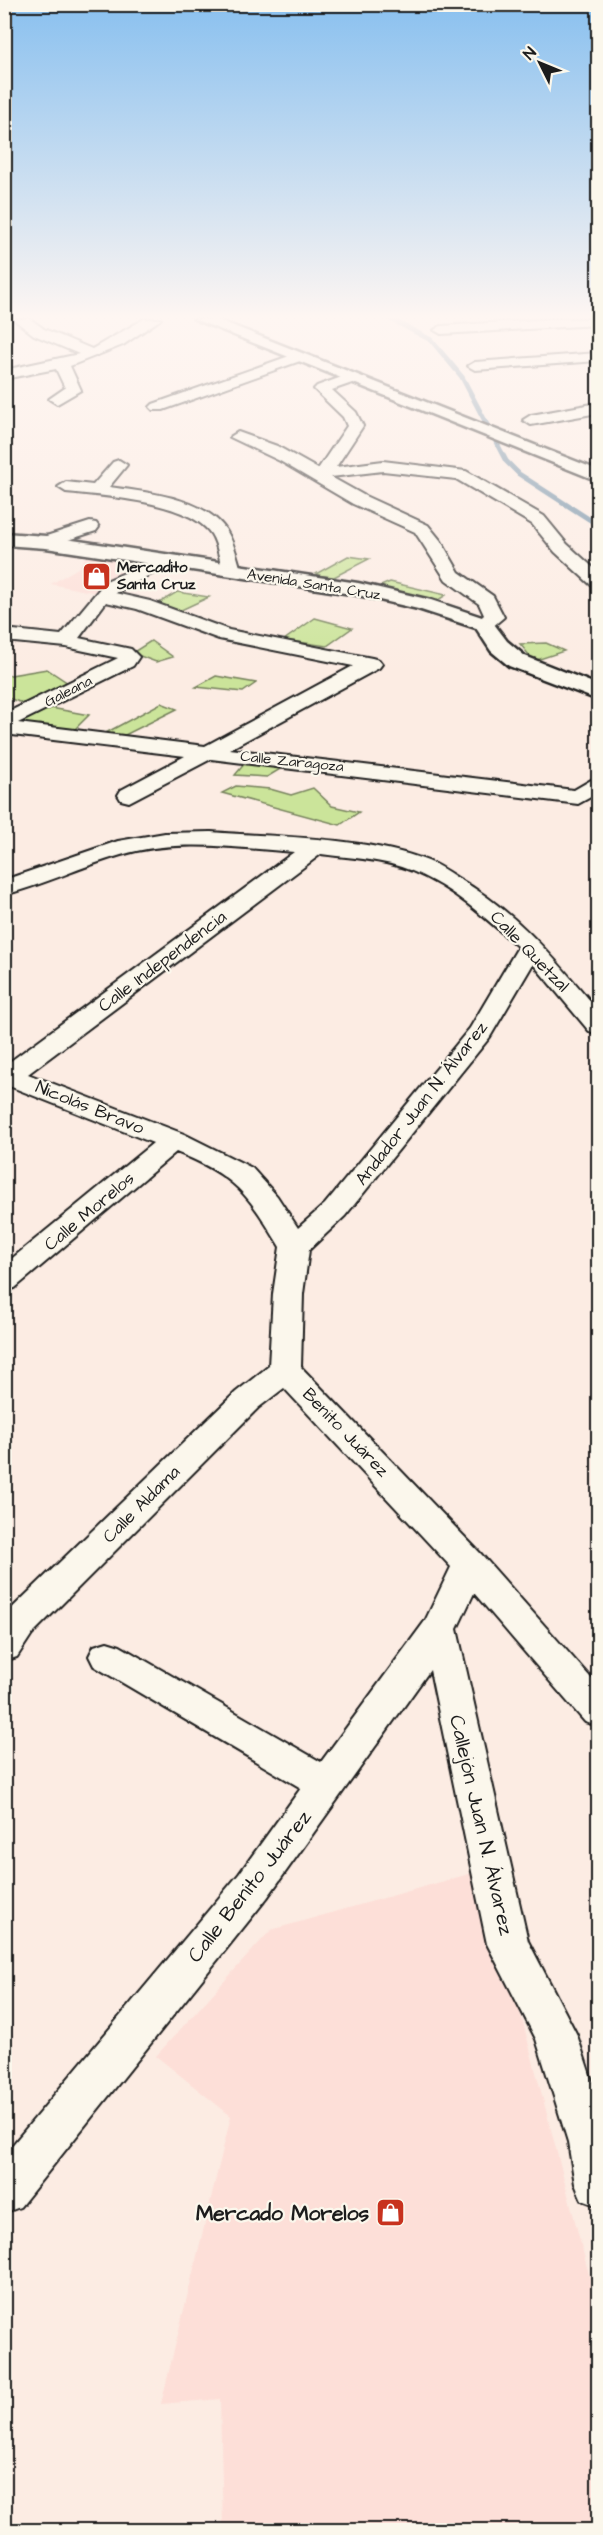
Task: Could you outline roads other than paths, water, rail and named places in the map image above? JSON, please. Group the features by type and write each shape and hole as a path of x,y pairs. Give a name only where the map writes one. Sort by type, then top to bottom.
{"street":[{"path":"239,437 278,451 320,473 360,501 416,525 428,535 445,567 494,610 494,617 484,624 499,646 517,661 598,693"},
{"path":"320,473 347,437"},
{"path":"503,437 598,476"},
{"path":"97,490 119,465"},
{"path":"320,473 383,466 460,475 538,520 561,548 598,581"},
{"path":"66,487 154,499 209,521 219,531 232,570"},
{"path":"46,542 90,527 62,515"},
{"name":"Avenida Santa Cruz","path":"4,539 46,542 358,589 424,604 484,624"},
{"path":"4,635 66,641 102,595 121,580 163,561"},
{"path":"102,595 142,605 218,633 372,664 129,795"},
{"name":"Galeana","path":"4,722 126,662 129,657 124,653 66,641"},
{"name":"Calle Zaragoza","path":"4,728 578,796 598,783"},
{"name":"Calle Quetzal","path":"4,888 118,848 165,840 211,839 316,847 387,856 421,866 481,901 531,946 598,1026"},
{"name":"Calle Independencia","path":"7,1074 316,847"},
{"name":"Andador Juan N. Álvarez","path":"295,1247 335,1210 482,1031 531,946"},
{"name":"Nicolás Bravo","path":"7,1074 174,1140"},
{"path":"174,1140 242,1174 267,1202 295,1247 288,1294 285,1370"},
{"name":"Calle Morelos","path":"4,1281 174,1140"},
{"name":"Benito Juárez","path":"285,1370 334,1418 470,1563 598,1711"},
{"name":"Calle Aldama","path":"4,1647 28,1615 247,1400 285,1370"},
{"name":"Calle Benito Juárez","path":"4,2191 253,1886 438,1629 470,1563"},
{"name":"Callejón Juan N. Álvarez","path":"438,1629 508,1944 556,2036 594,2141 598,2184"},
{"path":"107,1656 327,1784"}],"waterway":[{"path":"494,437 506,461 519,474 598,525"}],"place":[{"name":"Mercadito Santa Cruz","path":"96,576"},
{"name":"Mercado Morelos","path":"390,2213"}]}
